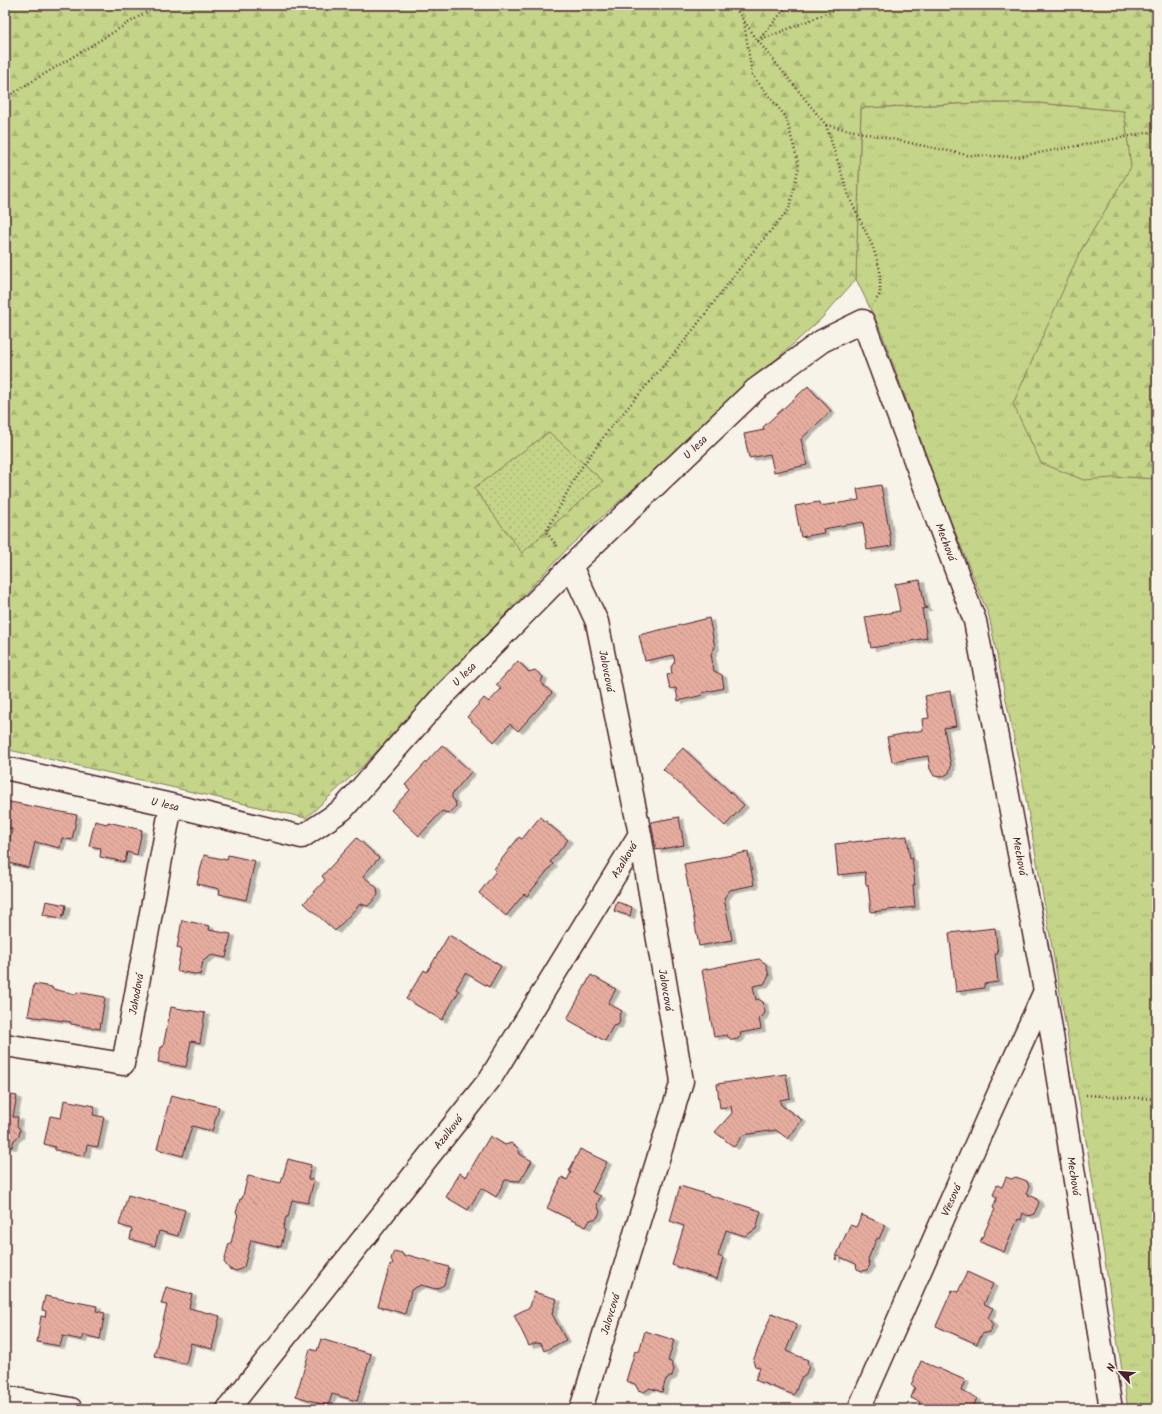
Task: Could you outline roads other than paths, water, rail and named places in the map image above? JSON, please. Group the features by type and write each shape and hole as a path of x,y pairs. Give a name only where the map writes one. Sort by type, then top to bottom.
{"street":[{"name":"U lesa","path":"5,768 171,805 302,837 342,810 439,700 571,566 755,390 822,341 863,320"},
{"name":"Mechová","path":"863,320 975,621 1045,992 1111,1409"},
{"name":"Jalovcová","path":"571,566 597,622 640,834 682,1081 580,1409"},
{"name":"Jahodová","path":"5,1045 123,1064 171,805"},
{"name":"Azalková","path":"228,1409 490,1079 640,834"},
{"name":"Vřesová","path":"859,1409 984,1124 1045,992"},
{"path":"5,1397 71,1409"}]}
